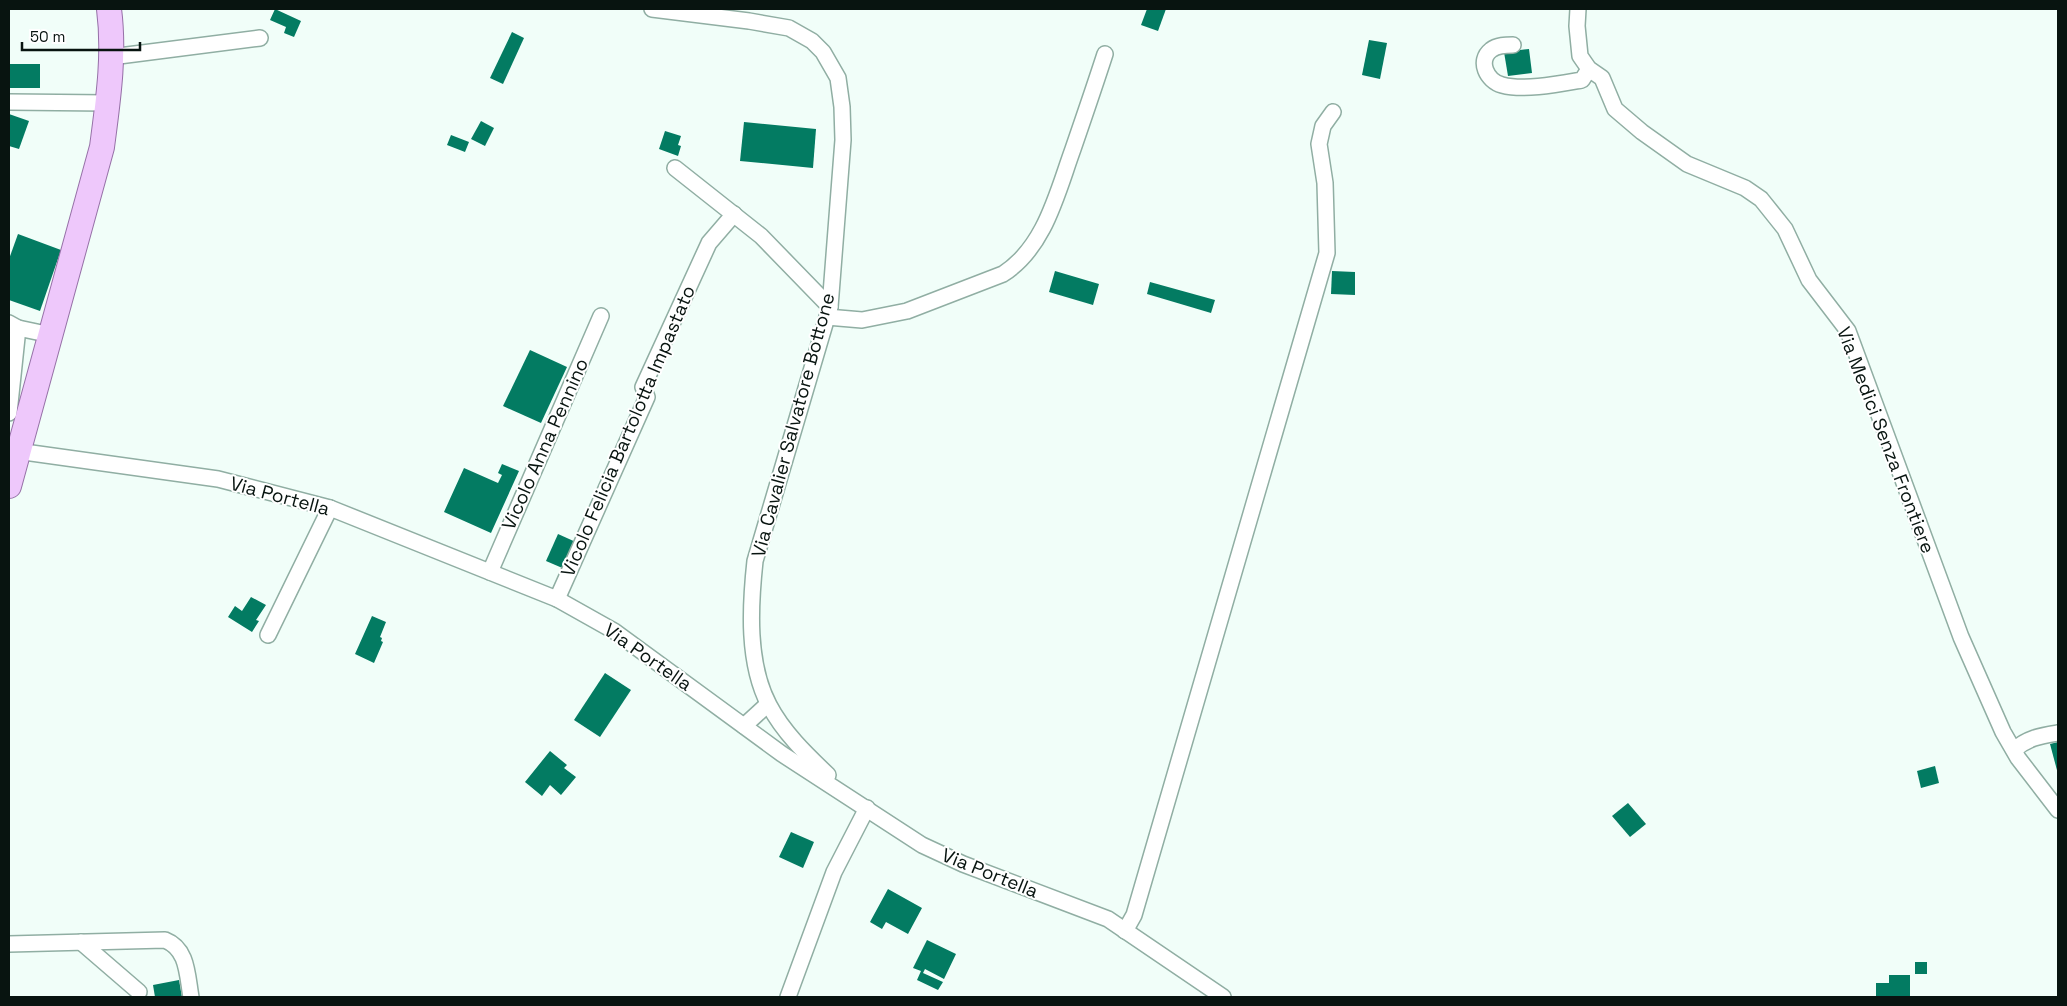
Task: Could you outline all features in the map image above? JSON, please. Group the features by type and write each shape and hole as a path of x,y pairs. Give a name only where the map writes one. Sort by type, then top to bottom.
{"main road":[{"path":"9,486 16,440 51,335 102,147 111,57 112,32 109,9"}],"street":[{"name":"Via Cavalier Salvatore Bottone","path":"652,9 751,15 789,28 823,52 838,78 842,108 843,140 828,312 754,561 752,589 753,638 760,682 768,704 789,735 852,799"},
{"name":"Via Medici Senza Frontiere","path":"1578,9 1578,45 1580,56 1589,69 1602,78 1615,109 1642,132 1687,164 1745,188 1761,198 1785,229 1809,280 1848,332 1962,638 2003,732 2058,810"},
{"path":"111,57 260,38"},
{"path":"1514,45 1492,48 1486,54 1484,62 1486,73 1493,81 1503,85 1539,87 1582,80 1589,69"},
{"path":"675,168 761,236 828,312 862,320 907,311 1004,274 1015,266 1034,243 1055,201 1106,54"},
{"path":"9,102 107,103"},
{"path":"1125,931 1134,915 1327,253 1325,183 1319,144 1323,126 1333,112"},
{"name":"Vicolo Felicia Bartolotta Impastato","path":"557,599 647,397 643,387 709,243 734,214"},
{"name":"Vicolo Anna Pennino","path":"490,572 601,316"},
{"path":"9,413 14,325 51,335"},
{"name":"Via Portella","path":"16,440 218,479 330,508 557,599 614,631 782,754 922,845 963,864 1108,919 1223,997"},
{"path":"268,636 330,508"},
{"path":"744,726 768,704"},
{"path":"2014,750 2023,742 2032,738 2058,733"},
{"path":"788,997 834,872 867,808"},
{"path":"9,944 165,940 177,945 183,956 191,997"},
{"path":"81,942 139,992"}],"building":[{"path":"275,9 301,21 294,37 284,33 286,27 270,20"},
{"path":"1147,9 1166,9 1158,31 1141,25"},
{"path":"512,32 524,38 503,84 490,78"},
{"path":"1369,40 1387,43 1380,79 1362,75"},
{"path":"1529,49 1532,73 1508,76 1504,52"},
{"path":"9,64 40,64 40,88 9,88"},
{"path":"9,114 29,121 19,149 9,146"},
{"path":"481,121 494,128 485,146 471,139"},
{"path":"744,122 816,129 813,168 740,161"},
{"path":"665,131 681,136 678,145 681,146 678,156 659,149"},
{"path":"451,135 469,142 465,152 447,145"},
{"path":"18,234 61,250 40,311 9,300 9,259"},
{"path":"1055,271 1099,284 1093,305 1049,292"},
{"path":"1332,271 1355,272 1355,295 1331,294"},
{"path":"1150,282 1215,300 1211,313 1147,294"},
{"path":"530,350 567,367 541,423 503,406"},
{"path":"502,464 519,471 491,533 444,512 464,468 498,483 502,475 498,473"},
{"path":"558,534 578,543 567,570 546,561"},
{"path":"251,597 266,605 256,620 259,621 252,632 228,617 235,606 242,611"},
{"path":"372,616 386,622 380,637 383,642 374,663 355,654"},
{"path":"605,673 631,690 600,737 574,720"},
{"path":"2058,742 2058,774 2050,744"},
{"path":"550,751 567,765 564,768 576,777 561,795 550,785 542,796 525,782"},
{"path":"1935,766 1939,783 1921,788 1917,771"},
{"path":"1628,803 1646,824 1630,837 1612,816"},
{"path":"791,832 814,842 803,868 779,857"},
{"path":"888,889 922,908 908,934 886,922 882,929 870,922"},
{"path":"927,940 956,954 944,979 925,969 923,973 943,982 938,990 917,980 921,971 913,968"},
{"path":"1915,962 1927,962 1927,974 1915,974"},
{"path":"1889,975 1910,975 1910,997 1876,997 1876,983 1889,983"},
{"path":"179,980 182,997 155,997 153,985"}]}
